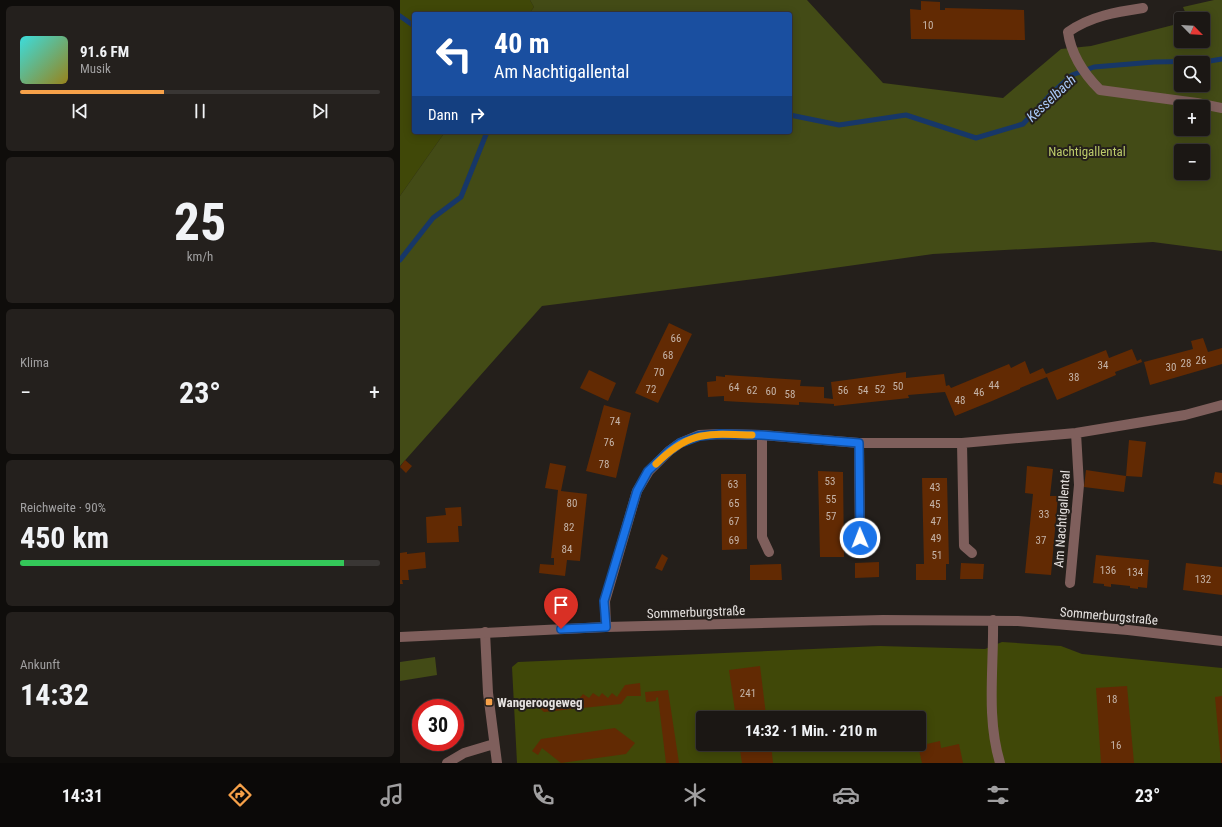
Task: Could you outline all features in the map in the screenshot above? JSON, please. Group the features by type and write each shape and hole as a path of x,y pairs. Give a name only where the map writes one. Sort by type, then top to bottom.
{"street":[{"path":"1143,8 1096,17 1076,26 1068,32 1069,42 1089,79 1100,90 1197,103 1222,108"},
{"path":"606,627 604,601 637,491 648,471 669,451 680,443 699,436 720,434 762,435 859,443 962,443 1076,433 1185,415 1222,405"},
{"name":"Am Nachtigallental","path":"1070,583 1079,485 1076,433"},
{"path":"762,435 762,537 769,552"},
{"path":"859,443 860,538 867,551"},
{"path":"962,443 964,546 972,553"},
{"name":"Sommerburgstraße","path":"400,638 485,632 606,627 883,620 993,620 1051,623 1222,641"},
{"path":"993,620 991,687 993,731 1000,763"},
{"path":"485,632 488,693 497,763"},
{"path":"447,763 464,753 494,744"}],"green space":[{"path":"400,0 530,0 534,7 530,12 412,12 412,134 444,134 400,196"},
{"name":"Nachtigallental","path":"530,0 807,0 883,83 1003,98 1061,49 1091,46 1174,25 1174,48 1210,48 1210,12 1185,12 1183,7 1214,0 1222,0 1222,251 1153,242 933,254 777,276 542,306 400,466 400,196 444,134 792,134 792,12 530,12 534,7"},
{"path":"1002,642 1061,646 1082,654 1222,668 1222,763 517,763 512,667 518,662 880,646 985,649"},
{"path":"435,657 437,675 400,681 400,662"}],"building":[{"path":"921,1 940,2 940,10 945,10 945,8 1024,10 1025,40 911,39 910,9 921,10"},
{"path":"669,323 692,334 658,403 635,393"},
{"path":"1203,338 1208,352 1222,348 1222,364 1150,385 1144,362 1193,349 1191,341"},
{"path":"1132,349 1137,361 1141,359 1142,362 1115,372 1116,375 1057,400 1047,377 955,416 945,392 908,395 909,398 834,406 834,404 799,402 799,405 724,401 724,396 708,397 707,382 716,381 716,376 725,377 725,375 801,380 800,386 824,387 824,398 833,399 831,382 906,372 906,378 944,374 946,386 949,385 951,388 1009,364 1011,368 1025,361 1030,374 1043,368 1046,374 1106,350 1109,358"},
{"path":"589,370 616,383 608,401 580,388"},
{"path":"604,405 631,413 616,478 586,471"},
{"path":"1129,440 1146,442 1142,477 1126,476"},
{"path":"405,460 412,466 406,473 400,467"},
{"path":"550,463 566,466 561,491 587,494 580,561 567,560 565,576 539,573 540,564 554,565 554,558 551,558 558,490 545,488"},
{"path":"1027,466 1053,469 1050,496 1058,496 1051,575 1025,573 1033,494 1025,493"},
{"path":"1086,470 1126,476 1124,492 1084,487"},
{"path":"818,471 843,472 844,557 820,557"},
{"path":"1215,472 1222,473 1222,485 1213,483"},
{"path":"721,474 746,474 747,549 722,550"},
{"path":"922,478 947,478 949,564 946,564 946,580 916,580 916,564 924,564"},
{"path":"461,507 462,526 458,526 459,542 427,543 426,517 446,515 445,508"},
{"path":"407,552 407,554 425,552 426,568 408,570 409,580 402,580 403,584 400,584 400,553"},
{"path":"662,554 668,558 662,571 655,568"},
{"path":"1096,555 1149,560 1147,588 1138,587 1138,589 1130,588 1130,586 1111,584 1111,587 1104,586 1104,584 1093,583"},
{"path":"879,562 879,577 855,578 855,563"},
{"path":"961,563 984,564 983,579 960,579"},
{"path":"1186,563 1222,567 1222,595 1183,590"},
{"path":"781,564 782,580 750,580 750,565"},
{"path":"760,666 766,711 735,711 729,670"},
{"path":"640,683 641,696 627,696 621,704 544,712 535,704 579,699 583,694 589,698 593,693 599,697 602,693 608,698 612,693 617,697 625,685"},
{"path":"1127,686 1134,763 1101,763 1096,688"},
{"path":"668,690 679,763 666,763 658,697 656,698 656,701 646,702 645,692"},
{"path":"1222,696 1222,763 1221,763 1215,697"},
{"path":"615,728 635,743 626,754 561,763 542,748 538,755 532,751 541,739"},
{"path":"940,741 941,748 959,744 963,763 922,763 919,751 926,751 926,744"},
{"path":"740,751 772,751 773,763 742,763"}],"waterway":[{"name":"Kesselbach","path":"400,16 412,25"},
{"name":"Kesselbach","path":"792,115 839,125 906,115 976,138 1023,124 1054,91 1072,75 1094,67 1154,62 1210,61 1222,59"},
{"path":"400,260 433,218 461,197 486,134"}],"slow traffic":[{"path":"656,464 669,451 680,443 699,436 720,434 752,435"}],"place":[{"name":"Wangeroogeweg","path":"489,702"}],"route":[{"path":"561,629 606,627 604,601 637,491 648,471 669,451 680,443 699,436 720,434 762,435 859,443 860,538"}]}
